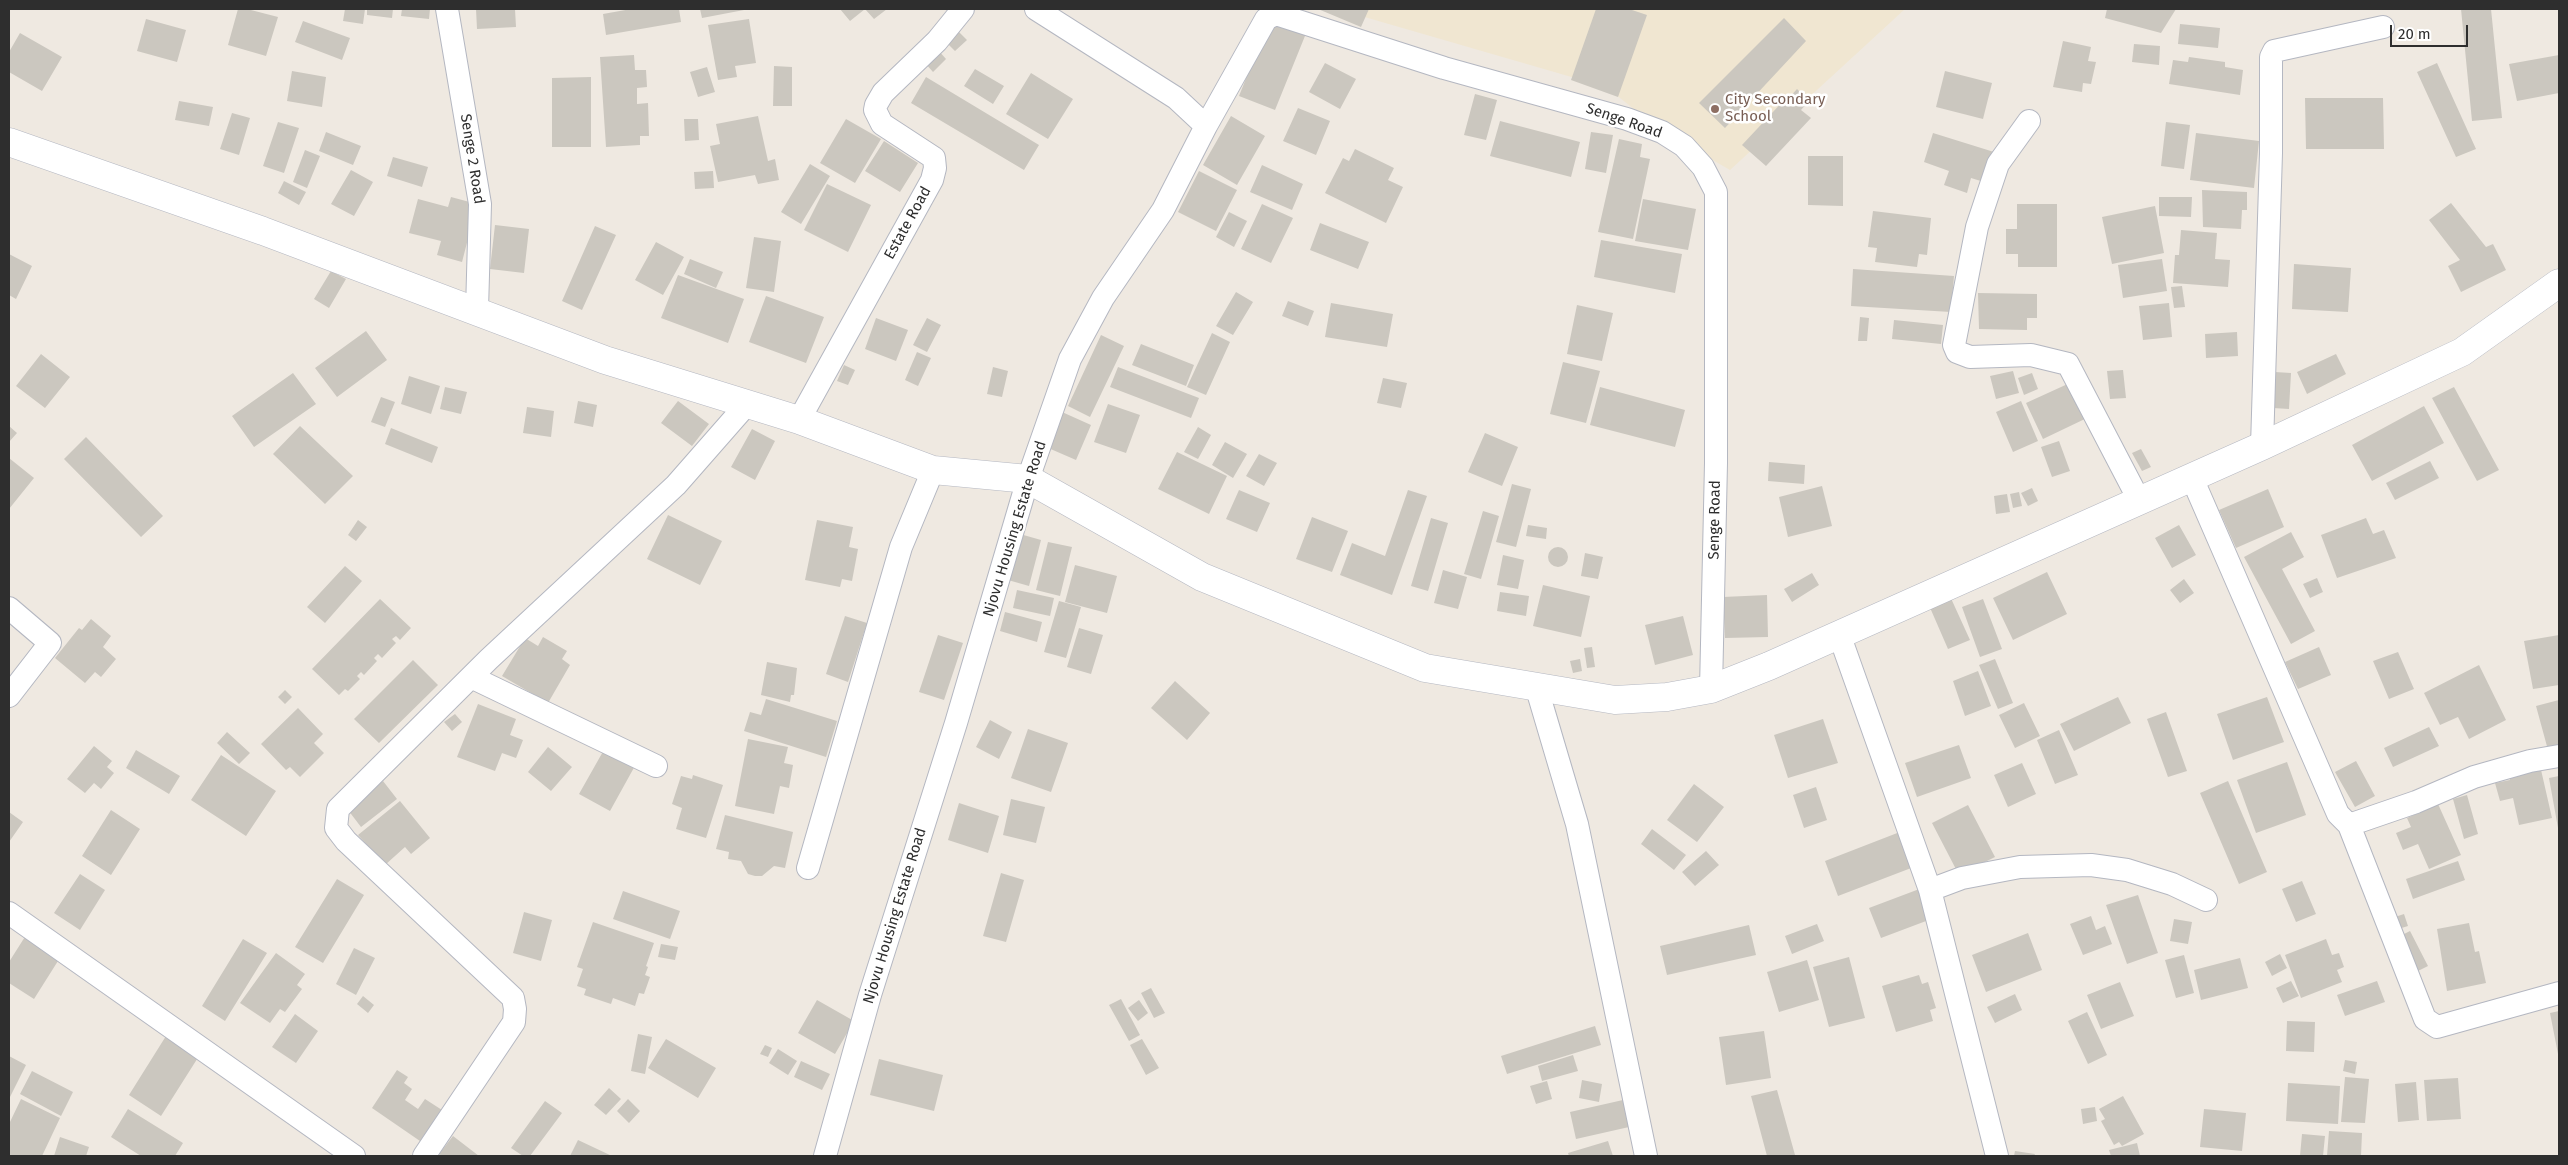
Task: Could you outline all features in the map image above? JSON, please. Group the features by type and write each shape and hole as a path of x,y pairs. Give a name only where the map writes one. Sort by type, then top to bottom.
{"street":[{"name":"Senge 2 Road","path":"447,9 480,204 477,310"},
{"name":"Estate Road","path":"799,420 932,180 935,168 934,158 882,124 874,110 876,104 883,93 938,41 963,9"},
{"path":"1036,9 1176,98 1206,126"},
{"name":"Senge Road","path":"1206,126 1266,19 1276,14 1444,68 1626,119 1662,132 1684,146 1703,166 1716,192 1716,463 1711,689"},
{"path":"2262,446 2271,153 2271,57 2274,52 2383,27"},
{"path":"2029,121 1998,164 1977,226 1954,345 1957,352 1970,357 2031,355 2068,364 2139,500"},
{"name":"Njovu Housing Estate Road","path":"825,1156 870,995 959,713 1028,479 1070,359 1103,298 1163,210 1206,126"},
{"path":"9,142 263,230 605,360 799,420 933,470 1028,479 1202,577 1425,668 1537,689 1615,700 1667,697 1711,689 1769,666 2192,478 2462,352 2559,284"},
{"path":"424,1156 514,1022 516,1009 513,998 346,841 336,828 335,817 344,801 471,677 676,485 746,404"},
{"path":"808,868 901,547 933,470"},
{"path":"2192,478 2338,814 2349,825 2425,1019 2437,1028 2559,993"},
{"path":"9,608 50,644 9,696"},
{"path":"1839,634 1930,890 1997,1156"},
{"path":"471,677 656,766"},
{"path":"1537,689 1577,824 1646,1156"},
{"path":"2349,825 2416,802 2474,777 2530,761 2559,756"},
{"path":"1930,890 1962,878 2020,867 2091,865 2126,870 2172,884 2206,900"},
{"path":"9,913 354,1156"}],"shaded area":[{"name":"City Secondary School","path":"1337,9 1905,9 1730,170 1662,131 1606,87"}],"building":[{"path":"238,9 247,9 278,17 266,56 228,45"},
{"path":"345,9 365,9 363,24 343,21"},
{"path":"367,9 393,9 392,18 367,15"},
{"path":"402,9 430,9 429,19 401,16"},
{"path":"476,9 515,9 516,27 477,29"},
{"path":"631,9 679,9 681,22 606,35 603,14"},
{"path":"700,9 744,9 744,10 702,18"},
{"path":"840,9 865,9 850,21"},
{"path":"865,9 887,9 874,19"},
{"path":"1318,9 1369,9 1361,27"},
{"path":"1596,9 1629,9 1647,15 1618,97 1571,80"},
{"path":"2107,9 2176,9 2161,33 2105,18"},
{"path":"2461,9 2491,9 2502,118 2472,121"},
{"path":"1271,16 1307,31 1275,110 1239,96"},
{"path":"1784,18 1806,41 1725,128 1699,103"},
{"path":"146,19 186,30 177,62 137,51"},
{"path":"749,19 756,63 735,66 737,77 718,80 708,25"},
{"path":"303,21 350,38 342,60 295,42"},
{"path":"2180,24 2220,28 2218,48 2178,44"},
{"path":"958,31 967,40 955,51 946,42"},
{"path":"20,33 62,57 42,91 9,72 9,52"},
{"path":"2063,41 2091,47 2088,61 2096,62 2091,84 2083,83 2082,92 2053,87"},
{"path":"2134,44 2160,46 2159,65 2132,62"},
{"path":"938,50 946,59 933,72 925,63"},
{"path":"634,55 635,70 646,70 647,87 637,88 637,104 648,103 649,136 640,136 640,145 606,147 600,57"},
{"path":"2559,55 2559,93 2517,101 2509,64"},
{"path":"2189,57 2225,62 2225,67 2243,70 2240,95 2169,84 2173,60 2188,62"},
{"path":"1325,63 1356,79 1340,109 1309,92"},
{"path":"2437,63 2476,149 2456,157 2417,72"},
{"path":"774,66 792,67 792,106 773,106"},
{"path":"707,67 715,92 698,97 690,72"},
{"path":"975,69 1004,86 993,104 964,86"},
{"path":"292,71 326,77 322,107 287,101"},
{"path":"1945,71 1992,83 1983,119 1936,107"},
{"path":"1031,73 1073,99 1048,139 1006,114"},
{"path":"591,77 591,147 552,147 552,78"},
{"path":"926,77 1039,145 1024,170 911,103"},
{"path":"1797,89 1809,101 1801,110 1811,118 1766,166 1742,145 1787,97 1788,99"},
{"path":"1475,94 1497,100 1486,140 1464,135"},
{"path":"2305,98 2383,98 2384,149 2306,149"},
{"path":"179,101 213,107 209,126 175,120"},
{"path":"1298,108 1330,121 1316,155 1283,141"},
{"path":"232,113 250,118 239,155 220,149"},
{"path":"758,116 768,161 775,159 779,180 758,184 755,175 718,182 710,146 720,144 716,124"},
{"path":"1231,116 1265,136 1237,185 1203,165"},
{"path":"684,119 698,119 699,140 685,141"},
{"path":"846,119 881,139 855,183 820,163"},
{"path":"1500,121 1580,142 1571,177 1490,156"},
{"path":"278,122 299,128 284,173 263,166"},
{"path":"2166,122 2190,125 2184,169 2161,166"},
{"path":"326,132 361,146 353,165 319,151"},
{"path":"1591,132 1613,135 1606,173 1585,169"},
{"path":"1933,133 1994,152 1984,182 1971,178 1967,193 1944,185 1949,171 1924,162"},
{"path":"2196,133 2259,141 2254,188 2190,180"},
{"path":"1619,139 1642,144 1640,157 1650,159 1633,239 1598,232"},
{"path":"884,141 918,163 900,192 865,171"},
{"path":"1355,149 1394,168 1388,180 1403,187 1386,223 1325,193 1343,158 1349,161"},
{"path":"305,150 320,156 307,188 293,182"},
{"path":"1808,156 1843,156 1843,206 1808,205"},
{"path":"393,157 428,167 422,187 387,176"},
{"path":"810,164 830,176 801,224 781,212"},
{"path":"1262,165 1303,184 1292,210 1250,192"},
{"path":"351,170 373,182 354,216 331,204"},
{"path":"713,171 714,188 695,189 694,172"},
{"path":"1199,171 1237,190 1216,231 1178,212"},
{"path":"284,181 306,192 299,205 278,193"},
{"path":"827,184 871,205 848,252 804,230"},
{"path":"2202,190 2247,192 2247,210 2242,210 2241,229 2203,227"},
{"path":"451,197 477,204 462,262 437,255 441,241 409,233 418,199 448,207"},
{"path":"2159,197 2192,197 2191,217 2159,216"},
{"path":"1643,199 1696,209 1688,250 1635,241"},
{"path":"2451,203 2486,247 2493,244 2506,270 2461,292 2448,266 2460,260 2429,220"},
{"path":"1262,204 1293,218 1271,263 1241,249"},
{"path":"2017,204 2057,204 2057,267 2018,267 2018,254 2006,254 2006,229 2017,229"},
{"path":"2155,206 2164,253 2112,264 2102,217"},
{"path":"1873,211 1931,218 1927,255 1919,254 1917,267 1875,262 1877,248 1868,247"},
{"path":"1229,212 1247,221 1234,247 1216,237"},
{"path":"1320,223 1369,242 1358,269 1310,250"},
{"path":"495,225 529,229 524,273 490,269"},
{"path":"595,226 616,235 582,310 562,301"},
{"path":"2181,230 2217,233 2215,259 2230,260 2228,287 2173,283 2175,255 2179,255"},
{"path":"754,237 781,241 774,292 746,288"},
{"path":"1601,240 1682,254 1675,293 1594,277"},
{"path":"656,242 684,257 663,295 635,280"},
{"path":"9,254 32,266 16,299 9,295"},
{"path":"690,259 723,272 716,288 684,274"},
{"path":"2162,259 2167,291 2123,298 2118,265"},
{"path":"2294,264 2351,268 2348,312 2292,309"},
{"path":"1853,269 1954,276 1951,312 1851,306"},
{"path":"331,271 346,279 329,308 314,299"},
{"path":"678,275 744,299 728,343 661,318"},
{"path":"2182,286 2185,307 2174,308 2171,287"},
{"path":"1236,292 1253,302 1233,335 1216,326"},
{"path":"1978,293 2037,294 2037,318 2027,318 2027,330 1979,329"},
{"path":"766,296 824,317 806,363 749,342"},
{"path":"1288,301 1314,311 1308,326 1282,316"},
{"path":"1331,303 1393,314 1387,347 1325,337"},
{"path":"2169,303 2172,337 2143,340 2139,306"},
{"path":"1577,305 1613,313 1602,361 1567,354"},
{"path":"1860,317 1869,318 1867,341 1858,341"},
{"path":"876,318 908,330 896,361 865,349"},
{"path":"927,318 941,325 927,352 913,345"},
{"path":"1894,320 1943,325 1941,344 1892,339"},
{"path":"366,331 387,360 337,397 315,368"},
{"path":"2237,332 2238,356 2206,358 2205,334"},
{"path":"1212,333 1230,342 1206,395 1187,387"},
{"path":"1101,335 1124,346 1090,417 1068,406"},
{"path":"1141,344 1194,365 1186,386 1132,365"},
{"path":"917,352 931,358 918,386 905,380"},
{"path":"41,354 70,377 45,408 16,386"},
{"path":"2336,354 2346,374 2307,394 2297,372"},
{"path":"1563,362 1600,371 1586,423 1550,414"},
{"path":"844,365 855,370 848,385 837,381"},
{"path":"993,367 1008,371 1002,397 987,394"},
{"path":"1118,367 1199,398 1191,418 1110,387"},
{"path":"2123,370 2126,398 2110,399 2107,371"},
{"path":"2013,371 2019,393 1996,399 1990,376"},
{"path":"2275,372 2291,373 2289,409 2273,408"},
{"path":"293,373 316,404 254,447 232,416"},
{"path":"2032,373 2038,389 2024,395 2018,378"},
{"path":"409,376 440,386 431,414 401,404"},
{"path":"1383,378 1407,383 1401,408 1377,403"},
{"path":"2072,382 2089,417 2043,439 2026,403"},
{"path":"445,387 467,392 461,414 440,409"},
{"path":"1600,387 1685,410 1675,447 1590,425"},
{"path":"2454,387 2499,470 2477,481 2432,398"},
{"path":"381,397 395,402 385,427 371,422"},
{"path":"578,401 597,405 593,427 574,423"},
{"path":"678,401 709,424 692,446 661,423"},
{"path":"2021,401 2038,441 2013,452 1996,412"},
{"path":"1108,404 1140,415 1126,453 1094,442"},
{"path":"2424,406 2444,443 2372,481 2352,445"},
{"path":"527,407 554,411 551,437 523,433"},
{"path":"1062,412 1091,425 1076,460 1046,447"},
{"path":"9,426 17,433 9,442"},
{"path":"300,426 353,476 325,504 273,454"},
{"path":"1198,427 1211,435 1198,459 1184,452"},
{"path":"391,428 438,447 432,463 385,444"},
{"path":"752,429 775,441 755,480 731,467"},
{"path":"1485,433 1518,447 1502,486 1468,472"},
{"path":"86,437 163,516 141,537 64,459"},
{"path":"2059,441 2070,471 2052,477 2041,447"},
{"path":"1225,442 1247,454 1233,478 1212,465"},
{"path":"2141,449 2151,467 2142,471 2132,453"},
{"path":"1177,452 1227,476 1209,514 1158,489"},
{"path":"1259,454 1277,463 1264,486 1246,476"},
{"path":"9,458 34,478 9,509"},
{"path":"2430,461 2439,478 2395,500 2386,483"},
{"path":"1769,462 1805,465 1804,484 1768,481"},
{"path":"1512,484 1531,489 1516,547 1496,542"},
{"path":"1822,486 1832,526 1788,537 1779,497"},
{"path":"2032,488 2038,501 2028,506 2021,493"},
{"path":"2268,489 2284,527 2236,548 2219,510"},
{"path":"1239,490 1270,503 1257,532 1226,519"},
{"path":"1408,490 1427,496 1392,595 1340,575 1352,543 1385,556"},
{"path":"2019,492 2022,506 2013,508 2010,494"},
{"path":"2007,494 2010,512 1996,514 1994,496"},
{"path":"1483,511 1499,516 1481,579 1464,574"},
{"path":"668,515 722,541 700,585 647,559"},
{"path":"1312,517 1348,531 1332,572 1296,559"},
{"path":"1431,518 1448,523 1428,591 1411,586"},
{"path":"2366,518 2373,534 2384,530 2396,558 2337,578 2321,535"},
{"path":"358,520 367,527 356,541 348,535"},
{"path":"817,520 853,527 849,547 858,549 852,581 842,579 840,587 805,580"},
{"path":"1528,525 1547,528 1546,539 1526,536"},
{"path":"2179,525 2196,555 2172,568 2155,538"},
{"path":"2291,532 2304,557 2282,569 2315,631 2291,644 2244,557"},
{"path":"1020,534 1041,540 1029,586 1008,580"},
{"path":"1048,542 1072,547 1060,596 1036,590"},
{"path":"1554,547 1562,547 1568,553 1568,561 1562,567 1554,567 1548,561 1548,553"},
{"path":"1585,553 1603,557 1598,579 1581,576"},
{"path":"1503,555 1524,560 1518,589 1497,585"},
{"path":"1075,565 1117,576 1107,613 1065,602"},
{"path":"345,566 362,581 325,623 307,607"},
{"path":"1443,570 1467,577 1458,609 1434,603"},
{"path":"2047,572 2067,614 2013,640 1993,598"},
{"path":"1812,573 1819,585 1792,602 1784,589"},
{"path":"2317,578 2323,592 2310,598 2303,584"},
{"path":"2184,579 2194,593 2180,603 2170,590"},
{"path":"1543,585 1590,596 1581,637 1533,626"},
{"path":"1017,590 1054,598 1050,616 1013,608"},
{"path":"1500,592 1529,596 1526,616 1497,611"},
{"path":"1949,594 1970,640 1948,649 1928,603"},
{"path":"1767,595 1768,637 1725,638 1723,597"},
{"path":"380,599 411,628 400,640 396,636 392,639 396,643 382,658 378,654 374,658 377,661 364,675 361,672 357,676 360,679 348,691 345,689 339,695 312,669"},
{"path":"1983,599 2002,649 1980,657 1962,607"},
{"path":"1059,601 1081,607 1066,658 1044,652"},
{"path":"1005,612 1042,622 1037,642 1000,631"},
{"path":"845,616 867,623 848,682 826,674"},
{"path":"1683,616 1693,655 1655,665 1645,625"},
{"path":"91,619 111,636 103,647 116,659 101,677 95,672 85,683 55,658 79,628 82,630"},
{"path":"1079,628 1103,635 1091,674 1067,667"},
{"path":"938,635 963,643 944,700 919,692"},
{"path":"2559,635 2559,685 2533,689 2524,641"},
{"path":"543,637 567,651 562,659 570,665 548,703 502,676 525,638 538,646"},
{"path":"1592,647 1595,667 1587,668 1584,648"},
{"path":"2319,647 2331,675 2298,689 2285,662"},
{"path":"2398,652 2414,689 2389,699 2373,661"},
{"path":"1580,659 1582,671 1573,673 1570,661"},
{"path":"1995,659 2013,703 1998,709 1979,665"},
{"path":"413,660 438,685 379,743 354,719"},
{"path":"767,662 797,668 794,695 791,695 790,702 761,695"},
{"path":"2479,665 2506,720 2469,739 2458,717 2440,725 2424,693"},
{"path":"1978,671 1991,706 1965,716 1953,681"},
{"path":"1175,681 1210,713 1187,740 1151,708"},
{"path":"285,690 292,697 285,704 278,697"},
{"path":"2118,697 2131,723 2074,751 2060,724"},
{"path":"2267,697 2284,742 2233,760 2217,714"},
{"path":"766,699 837,721 826,757 744,731 750,712 761,715"},
{"path":"2559,700 2559,747 2548,750 2536,706"},
{"path":"2024,703 2040,736 2015,748 1999,715"},
{"path":"478,704 516,719 510,735 523,740 516,758 502,753 495,771 457,757"},
{"path":"298,708 323,734 314,743 324,753 300,777 290,767 286,770 261,744"},
{"path":"2166,712 2187,771 2168,777 2147,719"},
{"path":"455,714 462,722 452,731 444,722"},
{"path":"1823,719 1838,763 1788,778 1774,735"},
{"path":"990,720 1012,732 999,759 976,747"},
{"path":"2429,727 2439,746 2393,767 2384,748"},
{"path":"1028,729 1068,743 1051,792 1011,778"},
{"path":"2059,730 2078,775 2055,784 2037,740"},
{"path":"227,732 250,753 239,764 217,743"},
{"path":"748,739 788,747 784,763 793,765 789,788 780,786 774,814 735,806"},
{"path":"1959,745 1971,778 1917,797 1905,763"},
{"path":"94,746 112,761 107,767 114,773 101,789 94,783 85,793 67,779"},
{"path":"548,747 572,767 551,791 528,772"},
{"path":"605,748 636,764 610,811 579,794"},
{"path":"136,750 180,776 169,794 126,768"},
{"path":"221,755 276,791 246,836 191,800"},
{"path":"2356,761 2375,796 2355,807 2335,772"},
{"path":"2539,761 2552,818 2519,825 2513,798 2500,801 2495,783 2510,780 2507,768"},
{"path":"2287,762 2306,815 2256,833 2237,780"},
{"path":"2022,763 2036,794 2008,807 1994,775"},
{"path":"693,775 723,785 706,838 676,829 682,808 672,804 681,776 692,779"},
{"path":"2559,776 2559,828 2558,828 2549,778"},
{"path":"383,781 397,799 361,827 348,810"},
{"path":"2228,781 2267,872 2239,884 2200,793"},
{"path":"1694,784 1724,807 1697,842 1667,820"},
{"path":"1816,787 1827,820 1804,828 1793,795"},
{"path":"2467,795 2478,834 2464,839 2453,799"},
{"path":"1011,799 1045,807 1036,843 1003,835"},
{"path":"400,801 430,838 411,854 405,847 385,865 358,835"},
{"path":"959,803 999,816 988,853 948,840"},
{"path":"2438,804 2461,855 2429,869 2418,844 2403,850 2396,833 2411,827 2407,818"},
{"path":"1968,805 1995,857 1959,875 1932,823"},
{"path":"111,810 140,829 111,875 82,856"},
{"path":"9,812 23,822 9,842"},
{"path":"725,815 793,832 785,868 774,866 762,876 755,876 748,874 741,861 728,859 729,852 716,849"},
{"path":"1652,829 1686,855 1674,870 1641,844"},
{"path":"1905,830 1919,865 1838,896 1825,861"},
{"path":"1706,851 1719,865 1695,886 1682,872"},
{"path":"2458,861 2465,880 2413,899 2406,879"},
{"path":"1001,873 1024,880 1006,942 983,936"},
{"path":"80,874 105,890 80,930 54,913"},
{"path":"337,879 364,895 323,963 295,947"},
{"path":"2302,881 2316,914 2296,922 2282,889"},
{"path":"1922,888 1934,918 1881,938 1869,908"},
{"path":"623,891 680,911 670,939 613,919"},
{"path":"2138,895 2158,953 2127,964 2106,905"},
{"path":"524,912 552,920 541,961 513,953"},
{"path":"2404,914 2408,926 2395,930 2392,918"},
{"path":"2091,916 2096,930 2105,926 2112,944 2083,955 2070,924"},
{"path":"2174,919 2192,922 2188,944 2170,941"},
{"path":"593,922 654,943 646,966 648,967 645,975 650,977 644,994 639,993 635,1006 613,998 611,1004 584,995 586,989 577,986 583,969 577,967"},
{"path":"2469,923 2475,952 2479,951 2486,983 2447,991 2437,929"},
{"path":"1817,924 1824,941 1792,954 1785,936"},
{"path":"1749,925 1756,955 1667,975 1660,946"},
{"path":"2410,931 2428,966 2408,976 2390,941"},
{"path":"28,932 63,953 34,999 9,983 9,962"},
{"path":"2028,933 2042,970 1986,992 1972,955"},
{"path":"243,939 267,953 225,1021 202,1006"},
{"path":"2326,939 2332,955 2339,953 2344,967 2337,970 2342,982 2301,998 2285,955"},
{"path":"661,944 678,947 675,960 658,957"},
{"path":"354,948 375,958 356,995 336,984"},
{"path":"276,953 305,974 297,985 302,989 285,1012 280,1009 270,1023 240,1003"},
{"path":"2280,954 2287,968 2272,976 2265,962"},
{"path":"2184,955 2194,993 2176,998 2165,960"},
{"path":"1849,957 1865,1018 1829,1027 1813,967"},
{"path":"2240,958 2248,988 2201,1000 2194,970"},
{"path":"1807,960 1819,1000 1779,1012 1767,972"},
{"path":"1919,975 1922,984 1928,982 1936,1008 1930,1010 1933,1021 1896,1032 1882,986"},
{"path":"2291,981 2299,996 2283,1003 2276,988"},
{"path":"2377,981 2385,1002 2345,1016 2337,995"},
{"path":"2120,982 2134,1016 2101,1029 2087,995"},
{"path":"1151,988 1165,1013 1154,1018 1141,993"},
{"path":"2015,994 2022,1010 1995,1023 1987,1007"},
{"path":"363,996 374,1005 368,1013 357,1004"},
{"path":"1121,999 1140,1035 1129,1041 1109,1005"},
{"path":"817,1000 854,1021 835,1054 798,1033"},
{"path":"1139,1000 1148,1013 1138,1021 1128,1008"},
{"path":"2559,1011 2559,1054 2558,1054 2550,1013"},
{"path":"2087,1012 2107,1055 2088,1064 2068,1021"},
{"path":"295,1014 318,1031 296,1063 272,1047"},
{"path":"2287,1021 2315,1022 2314,1052 2286,1051"},
{"path":"1595,1026 1601,1045 1507,1074 1501,1056"},
{"path":"1764,1031 1771,1078 1726,1085 1719,1037"},
{"path":"638,1034 652,1037 645,1074 631,1071"},
{"path":"166,1036 199,1056 161,1116 129,1095"},
{"path":"666,1039 716,1068 698,1098 648,1068"},
{"path":"1142,1039 1159,1068 1146,1075 1130,1045"},
{"path":"765,1045 772,1048 768,1057 760,1054"},
{"path":"778,1049 797,1061 788,1075 769,1063"},
{"path":"1573,1055 1578,1071 1542,1081 1538,1066"},
{"path":"9,1056 26,1065 9,1099"},
{"path":"879,1059 943,1075 934,1111 870,1095"},
{"path":"2345,1060 2357,1062 2355,1074 2343,1071"},
{"path":"801,1061 830,1074 822,1090 794,1077"},
{"path":"397,1070 408,1077 404,1083 412,1089 405,1100 418,1109 425,1099 442,1110 420,1141 372,1108"},
{"path":"32,1071 73,1092 61,1116 20,1094"},
{"path":"2345,1077 2369,1079 2365,1123 2341,1122"},
{"path":"2458,1078 2461,1119 2427,1121 2424,1080"},
{"path":"1582,1080 1602,1084 1599,1102 1579,1098"},
{"path":"1547,1081 1552,1099 1536,1104 1530,1086"},
{"path":"2416,1082 2419,1120 2398,1122 2395,1084"},
{"path":"2288,1083 2340,1086 2338,1124 2286,1121"},
{"path":"609,1088 621,1099 606,1115 594,1105"},
{"path":"1777,1090 1795,1155 1767,1156 1751,1096"},
{"path":"2123,1096 2144,1134 2122,1146 2119,1142 2114,1145 2101,1121 2105,1119 2099,1109"},
{"path":"21,1099 60,1118 42,1156 9,1156 9,1124"},
{"path":"628,1099 640,1111 629,1123 617,1111"},
{"path":"1623,1100 1629,1127 1576,1139 1570,1112"},
{"path":"545,1101 562,1113 530,1156 523,1156 511,1148"},
{"path":"2095,1107 2097,1121 2083,1124 2081,1109"},
{"path":"128,1109 183,1143 175,1156 141,1156 111,1137"},
{"path":"2204,1109 2246,1113 2242,1151 2200,1147"},
{"path":"2329,1131 2362,1133 2361,1156 2327,1156"},
{"path":"2302,1134 2325,1136 2323,1156 2300,1156"},
{"path":"453,1136 479,1156 442,1156 439,1154"},
{"path":"60,1137 89,1147 86,1156 54,1156"},
{"path":"578,1140 612,1156 570,1156"},
{"path":"1608,1141 1613,1156 1569,1156 1568,1153"},
{"path":"2137,1143 2140,1156 2111,1156 2109,1150"},
{"path":"2015,1151 2035,1154 2034,1156 2014,1156"}],"place":[{"name":"City Secondary School","path":"1715,109"}]}
